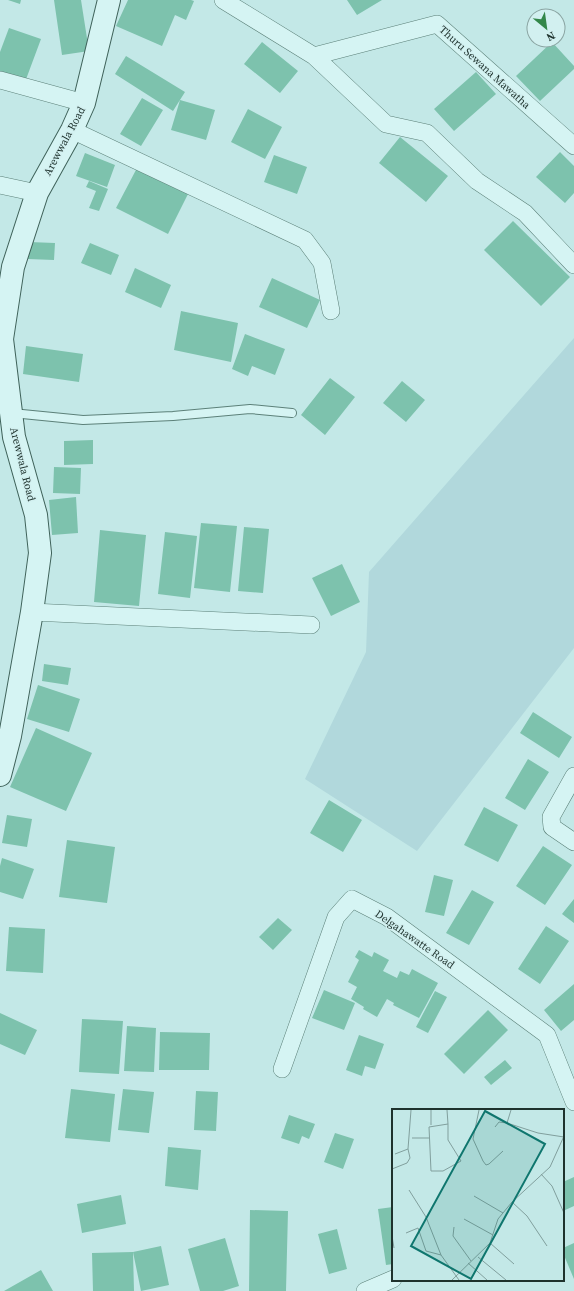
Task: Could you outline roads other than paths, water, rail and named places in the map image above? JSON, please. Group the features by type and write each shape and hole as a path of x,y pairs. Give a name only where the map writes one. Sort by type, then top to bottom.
{"street":[{"name":"Arewwala Road","path":"0,775 5,734 32,612 40,553 36,515 14,437 1,339 13,267 37,193 72,130 84,103 109,0"},
{"path":"224,0 314,56 386,124 427,133 477,181 525,213 574,265"},
{"name":"Thuru Sewana Mawatha","path":"314,56 437,24 574,146"},
{"path":"0,80 84,103"},
{"path":"72,130 304,240 322,263 331,311"},
{"path":"0,185 37,193"},
{"path":"32,612 311,625"},
{"path":"574,776 551,817 552,827 574,842"},
{"name":"Delgahawatte Road","path":"282,1069 336,917 352,899 387,917 547,1034 574,1102"},
{"path":"365,1291 392,1279"}],"lane":[{"path":"11,413 83,420 174,416 250,409 292,413"}]}
